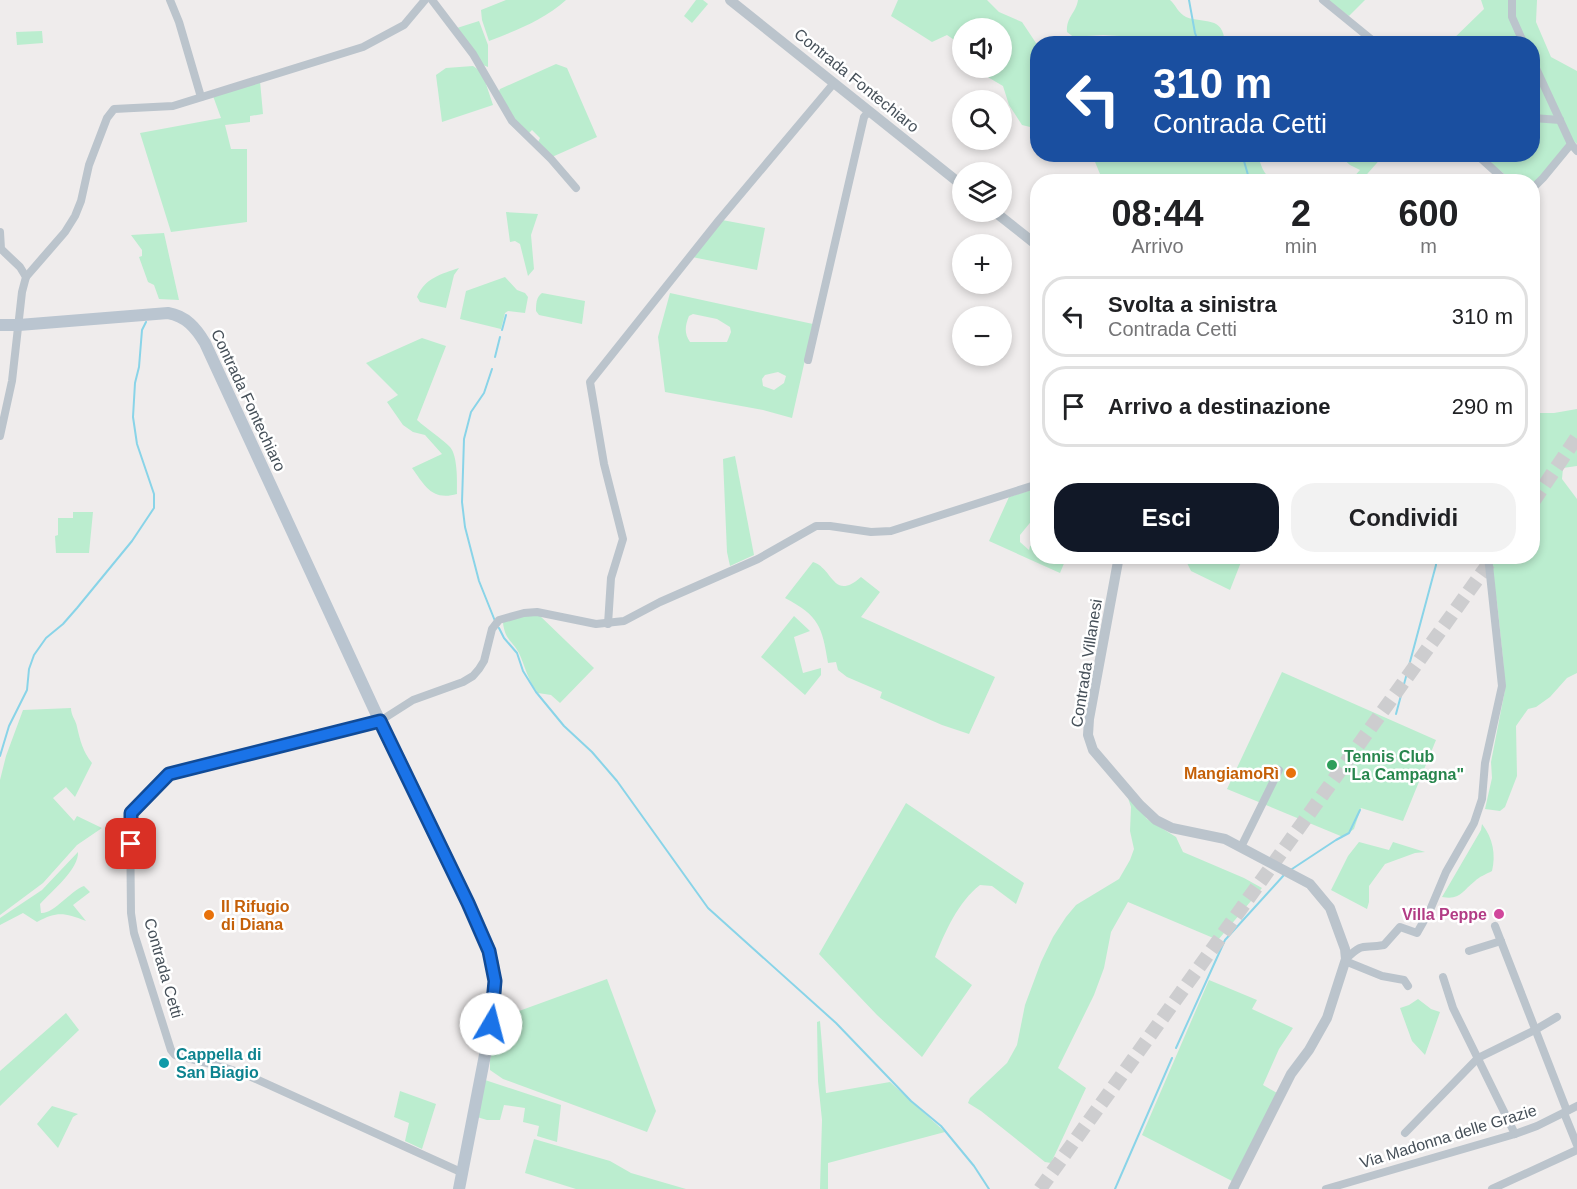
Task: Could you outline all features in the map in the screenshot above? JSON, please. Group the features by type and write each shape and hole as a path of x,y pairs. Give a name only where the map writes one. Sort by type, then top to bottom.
{"main road":[{"name":"Contrada Fontechiaro","path":"0,325 168,313 184,318 199,332 380,721"},
{"path":"380,721 472,910 493,963 495,990 491,1024 459,1189"}],"street":[{"path":"170,0 179,22 201,97"},
{"path":"0,436 12,381 26,277 65,232 75,216 81,201 88,165 110,112 119,108 173,106 363,47 404,25 425,0"},
{"path":"432,0 473,54 512,121 551,159 576,188"},
{"name":"Contrada Fontechiaro","path":"730,0 952,177"},
{"path":"1323,0 1367,36"},
{"path":"1512,0 1512,17 1520,36"},
{"path":"1540,77 1574,148 1540,181"},
{"path":"608,624 611,578 623,539 604,464 590,382 719,220 834,83"},
{"path":"808,360 864,117 869,111"},
{"path":"1540,119 1560,120"},
{"path":"1485,162 1498,174"},
{"path":"1008,222 1030,239"},
{"path":"0,232 1,249 20,267 26,277"},
{"path":"380,721 413,700 474,676 484,661 492,629 499,620 537,612 596,624 624,621 660,602 758,559 816,526 871,532 891,531 1030,487"},
{"name":"Contrada Villanesi","path":"1118,564 1089,719 1088,735 1093,750 1140,805 1156,820 1172,828 1225,838 1310,884 1330,908 1345,949 1345,960"},
{"path":"1233,1189 1291,1074 1309,1050 1327,1018 1345,960 1357,948 1367,945 1384,945 1400,927 1417,933 1430,910 1446,872 1467,838 1482,799 1487,752 1502,686 1489,564"},
{"name":"Contrada Cetti","path":"380,721 165,776 134,810 130,818 131,913 135,939 171,1050 175,1055 247,1075 463,1173"},
{"path":"1241,847 1279,770"},
{"path":"1495,926 1577,1146"},
{"path":"1469,951 1501,941"},
{"path":"1345,960 1382,976 1404,980 1408,986"},
{"path":"1443,977 1453,1008 1515,1134"},
{"path":"1405,1133 1478,1058 1557,1017"},
{"name":"Via Madonna delle Grazie","path":"1326,1189 1515,1134 1577,1106"},
{"path":"1492,1189 1577,1150"}],"green space":[{"path":"506,0 566,0 539,19 489,41 481,10"},
{"path":"696,0 703,0 708,4 692,23 684,16"},
{"path":"898,0 987,0 999,12 1022,22 1031,36 1030,127 1022,125 1012,110 1012,90 1004,90 1003,86 989,78 1012,78 1012,18 952,18 952,38 947,35 932,42 891,16"},
{"path":"1078,0 1170,0 1186,17 1217,24 1223,36 1072,36 1067,32 1067,27"},
{"path":"1326,0 1365,0 1349,16"},
{"path":"1481,0 1537,0 1536,22 1551,57 1577,71 1577,144 1565,134 1568,142 1540,176 1540,174 1504,174 1490,162 1540,162 1540,36 1456,36 1484,9"},
{"path":"479,21 488,45 488,67 483,65 457,28"},
{"path":"42,31 43,43 17,45 16,32"},
{"path":"556,64 567,68 597,137 552,157 538,142 540,138 532,130 529,133 516,121 498,93 500,89"},
{"path":"473,66 482,72 493,105 442,122 436,75 446,68"},
{"path":"260,81 263,114 250,116 250,122 225,125 231,149 247,149 247,222 171,232 140,133 221,118 213,96"},
{"path":"1095,162 1260,162 1266,174 1100,174"},
{"path":"1347,162 1378,162 1367,174 1356,174 1360,170"},
{"path":"506,212 538,214 531,235 534,269 528,276 520,244 515,241 510,242"},
{"path":"722,220 765,228 757,270 692,257"},
{"path":"164,233 179,300 159,299 154,285 148,282 139,257 142,256 142,250 131,235"},
{"path":"459,268 454,275 446,308 420,302 417,297 424,285 440,275"},
{"path":"505,277 517,290 528,297 525,313 508,311 505,313 501,329 460,319 466,291"},
{"path":"542,293 585,301 582,324 539,315 536,311 536,304"},
{"path":"670,293 813,324 792,418 763,410 665,392 658,337","holes":["693,314 717,319 730,327 731,332 727,342 690,342 686,326 689,316","778,372 786,376 784,383 774,390 763,386 762,379 765,375"]},
{"path":"422,338 446,346 417,420 453,451 457,494 448,496 435,494 425,486 412,468 442,454 425,435 413,432 403,425 387,402 398,395 366,363"},
{"path":"1577,409 1577,466 1563,468 1562,479 1577,499 1577,673 1567,678 1550,697 1536,707 1528,709 1516,726 1517,776 1505,807 1500,811 1485,809 1492,778 1491,762 1505,690 1491,564 1540,564 1540,413"},
{"path":"735,456 754,555 730,566 727,552 723,459"},
{"path":"1030,490 1030,523 1020,535 1020,542 1029,550 1030,546 1030,559 989,541 1009,497"},
{"path":"73,512 93,512 89,553 56,553 55,536 58,535 58,518 73,518"},
{"path":"813,562 820,565 839,585 852,584 861,577 880,592 861,617 995,677 969,734 880,698 882,692 847,677 838,670 836,662 828,663 824,640 817,623 805,611 785,598"},
{"path":"1040,564 1064,564 1060,573"},
{"path":"1188,564 1240,564 1230,590 1191,571"},
{"path":"538,614 594,668 560,703 551,695 538,693 519,653 504,629 503,623 507,618"},
{"path":"794,616 810,631 794,637 803,673 821,668 821,675 805,695 761,657"},
{"name":"Tennis Club \"La Campagna\"","path":"1282,672 1436,740 1403,821 1361,808 1354,829 1343,837 1227,789"},
{"path":"71,708 82,746 92,763 75,797 66,787 53,798 74,821 77,816 102,828 77,845 43,883 0,915 0,780 6,756 23,710"},
{"path":"1126,792 1147,819 1176,837 1183,852 1262,888 1218,940 1128,902 1111,932 1104,968 1094,995 1058,1068 1086,1088 1051,1163 1045,1162 968,1103 970,1098 1007,1063 1017,1045 1025,1005 1041,962 1066,917 1076,905 1119,879 1130,860 1134,849 1130,831 1131,807"},
{"path":"906,803 1024,883 1016,904 992,886 980,885 965,900 953,918 935,957 972,985 922,1057 877,1015 819,954"},
{"path":"1482,824 1493,847 1492,871 1478,878 1457,896 1442,897 1481,830"},
{"path":"1359,842 1389,850 1393,842 1425,852 1415,853 1385,864 1369,886 1367,909 1331,890 1348,856"},
{"path":"78,852 70,872 40,904 41,913 51,910 84,886 90,892 73,905 86,921 61,914 37,922 23,913 0,925 0,918 42,890"},
{"path":"607,979 656,1111 647,1132 503,1079 490,1070 490,1060 500,1018"},
{"path":"1209,980 1257,1000 1252,1009 1293,1028 1279,1049 1263,1085 1277,1093 1232,1181 1142,1135"},
{"path":"1418,999 1431,1009 1440,1012 1425,1055 1412,1041 1400,1008"},
{"path":"66,1013 79,1030 0,1106 0,1071"},
{"path":"820,1021 826,1093 890,1082 945,1132 828,1163 828,1189 820,1189 822,1120 818,1081 817,1022"},
{"path":"485,1080 561,1105 557,1142 537,1136 539,1126 523,1122 525,1108 504,1105 500,1120 477,1117"},
{"path":"400,1091 436,1104 422,1149 405,1141 409,1123 394,1117"},
{"path":"52,1106 78,1114 73,1117 58,1148 37,1124"},
{"path":"534,1139 610,1161 631,1173 686,1189 576,1189 525,1173"}],"waterway":[{"path":"1189,0 1196,36"},
{"path":"1244,162 1248,174"},
{"path":"502,330 506,315"},
{"path":"0,756 9,726 27,690 29,669 34,655 46,638 63,624 132,541 154,508 154,494 137,444 133,417 142,330 146,322"},
{"path":"495,357 500,337"},
{"path":"492,369 484,393 471,412 464,439 462,502 465,527 479,581 495,621"},
{"path":"1396,714 1436,564"},
{"path":"499,628 517,653 523,671 536,692 564,726 592,752 617,781 708,908 836,1023 911,1101 941,1126 974,1166 989,1189"},
{"path":"1292,869 1349,833 1360,810"},
{"path":"1176,1048 1225,940 1284,875"},
{"path":"1115,1189 1172,1058"}],"tunnel":[{"path":"1540,492 1577,437"},
{"path":"1040,1189 1488,564"}],"place":[{"name":"Tennis Club \"La Campagna\"","path":"1332,765"},
{"name":"MangiamoRì","path":"1291,773"},
{"name":"Villa Peppe","path":"1499,914"},
{"name":"Il Rifugio di Diana","path":"209,915"},
{"name":"Cappella di San Biagio","path":"164,1063"}],"route":[{"path":"131,844 131,813 169,774 380,721 489,951 495,981 491,1024"}]}
